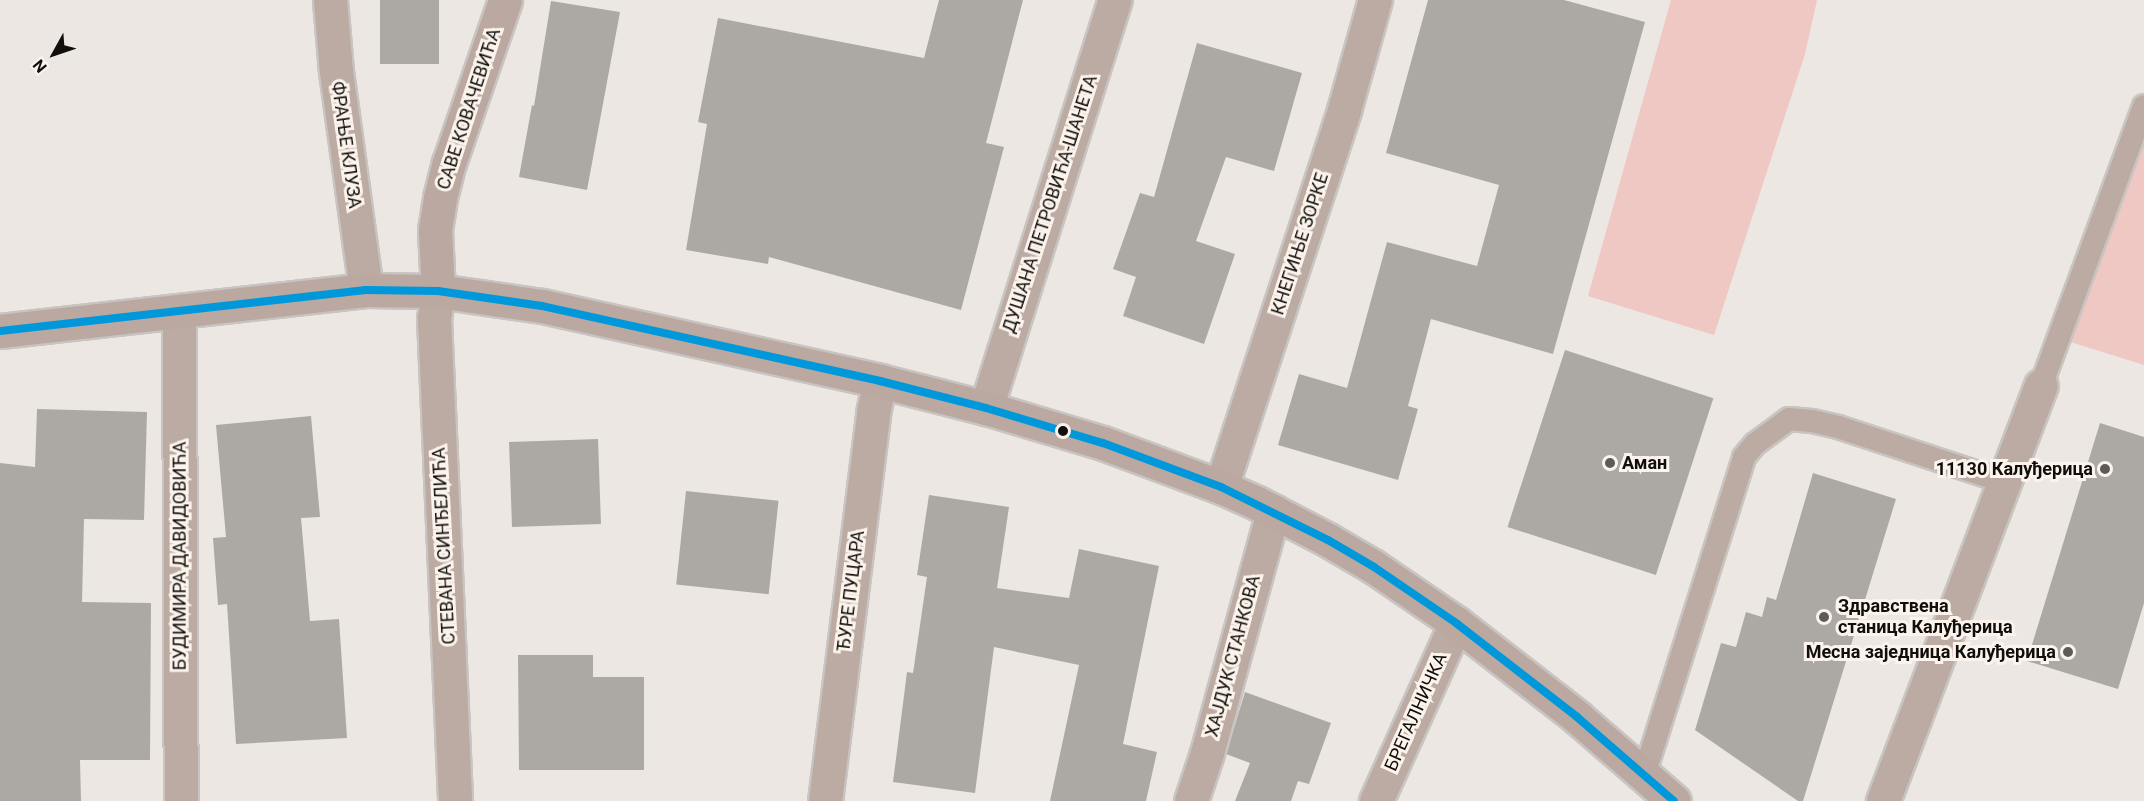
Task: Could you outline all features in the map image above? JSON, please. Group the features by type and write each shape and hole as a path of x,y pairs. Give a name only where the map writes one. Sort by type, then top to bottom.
{"street":[{"name":"ФРАЊЕ КЛУЗА","path":"330,0 336,70 366,290"},
{"name":"САВЕ КОВАЧЕВИЋА","path":"438,291 435,230 440,198 449,163 505,0"},
{"name":"ДУШАНА ПЕТРОВИЋА-ШАНЕТА","path":"986,408 1115,0"},
{"name":"КНЕГИЊЕ ЗОРКЕ","path":"1221,487 1344,111 1375,0"},
{"path":"0,331 366,290 438,291 542,306 880,381 986,408 1103,443 1221,487 1272,511 1374,567 1456,623 1577,717 1674,801"},
{"name":"СТЕВАНА СИНЂЕЛИЋА","path":"438,291 434,318 455,801"},
{"name":"БУДИМИРА ДАВИДОВИЋА","path":"179,312 182,801"},
{"name":"ЂУРЕ ПУЦАРА","path":"825,801 873,413 880,381"},
{"path":"1883,801 2041,386"},
{"name":"ХАЈДУК СТАНКОВА","path":"1191,801 1207,753 1272,511"},
{"name":"БРЕГАЛНИЧКА","path":"1376,801 1456,623"}],"lane":[{"path":"2041,386 2144,106"},
{"path":"1644,775 1744,457 1755,444 1789,419 1812,421 1838,427 2005,482"}],"shaded area":[{"path":"1671,0 1817,0 1805,54 1714,335 1588,296"},
{"path":"2144,118 2144,365 2058,338"}],"building":[{"path":"380,0 439,0 439,64 380,64"},
{"path":"939,0 1023,0 986,143 1004,147 961,310 769,257 768,264 686,250 707,124 698,122 718,18 924,58"},
{"path":"1428,0 1564,0 1645,22 1553,354 1431,319 1408,406 1418,409 1398,480 1278,445 1299,374 1347,388 1387,242 1477,266 1499,185 1386,153"},
{"path":"551,1 620,12 587,190 519,177 532,105 534,106"},
{"path":"1197,43 1302,73 1274,171 1226,157 1196,241 1235,254 1204,344 1123,316 1136,277 1113,269 1140,193 1154,197"},
{"name":"Аман","path":"1565,350 1713,398 1656,575 1508,527"},
{"path":"37,409 147,412 144,520 84,519 82,602 151,603 150,760 80,760 81,801 0,801 0,463 35,467"},
{"path":"311,416 320,517 301,518 310,621 339,619 347,738 236,744 227,604 218,605 213,538 226,537 216,425"},
{"path":"2100,423 2144,437 2144,603 2118,689 2027,661"},
{"path":"598,439 601,524 512,527 509,442"},
{"path":"1813,473 1896,499 1803,801 1798,801 1695,730 1721,643 1736,647 1746,612 1762,617 1767,597 1776,600"},
{"path":"686,491 778,501 769,594 676,584"},
{"path":"929,495 1009,507 997,588 1069,598 1079,549 1159,566 1123,744 1157,752 1146,801 1050,801 1079,665 994,647 975,793 893,782 907,672 913,673 927,577 917,575"},
{"path":"518,655 593,655 593,677 644,677 644,770 519,770"},
{"path":"1245,692 1331,723 1309,784 1298,781 1291,801 1235,801 1250,763 1226,754"}],"transit line":[{"path":"0,331 366,290 438,291 542,306 880,381 986,408 1103,443 1221,487 1328,540 1374,567 1456,623 1577,717 1674,801"}],"place":[{"name":"Аман","path":"1610,463"},
{"name":"11130 Калуђерица","path":"2105,469"},
{"name":"Здравствена станица Калуђерица","path":"1824,617"},
{"name":"Месна заједница Калуђерица","path":"2068,652"}]}
